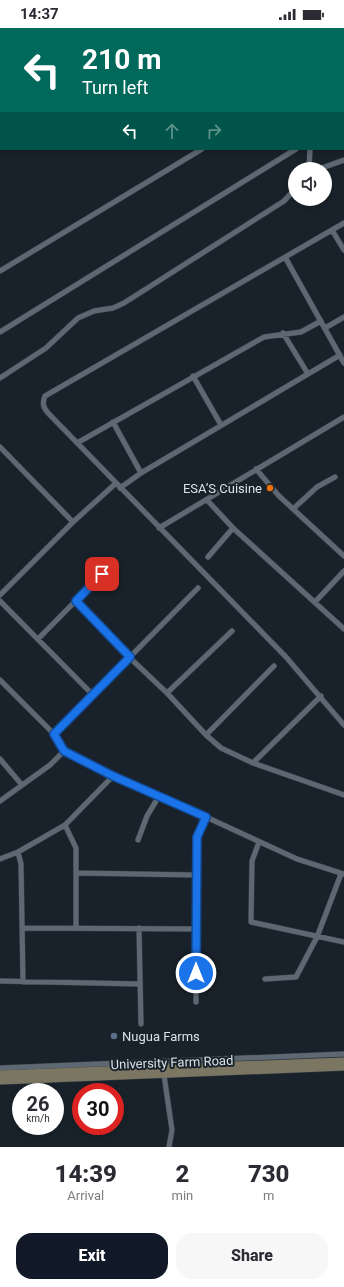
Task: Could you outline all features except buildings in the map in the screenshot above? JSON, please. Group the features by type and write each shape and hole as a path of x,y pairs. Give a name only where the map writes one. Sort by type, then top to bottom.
{"street":[{"path":"0,271 200,150"},
{"path":"0,332 294,150"},
{"path":"309,162 310,150"},
{"path":"332,164 344,160"},
{"path":"0,378 46,348 78,318 94,311 113,308 124,303 284,202 288,197"},
{"path":"344,223 45,396 43,401 44,408 77,444 286,657 321,696 344,725"},
{"path":"332,230 344,250"},
{"path":"286,257 344,362"},
{"path":"325,328 344,317"},
{"path":"77,444 193,376 264,337 284,333 301,332 321,321"},
{"path":"284,333 308,374"},
{"path":"120,488 141,473 340,355"},
{"path":"193,376 221,425"},
{"path":"159,528 344,417"},
{"path":"113,422 141,473"},
{"path":"0,447 73,522"},
{"path":"256,469 293,509 344,556"},
{"path":"293,509 317,487 335,477"},
{"path":"0,594 73,522 115,484"},
{"path":"207,500 234,528 344,630"},
{"path":"208,557 234,528"},
{"path":"38,639 111,565"},
{"path":"315,602 344,571"},
{"path":"54,734 198,588"},
{"path":"0,601 93,695"},
{"path":"76,601 167,693 206,735 221,748 253,763 344,795"},
{"path":"167,693 232,631"},
{"path":"206,735 274,666"},
{"path":"0,680 54,734 64,751 113,776 206,817 297,860 343,874 317,937 296,977 265,979"},
{"path":"253,763 321,696"},
{"path":"0,800 50,765 64,751"},
{"path":"0,759 22,785"},
{"path":"0,859 18,852 65,825 113,776"},
{"path":"138,840 147,816 159,796"},
{"path":"196,1002 197,837 206,817"},
{"path":"65,825 76,848 76,928"},
{"path":"259,842 252,861 250,922 344,942"},
{"path":"18,852 21,864 23,982"},
{"path":"77,873 196,875"},
{"path":"22,928 196,929"},
{"path":"139,928 141,1024"},
{"path":"0,982 140,984"},
{"path":"0,1068 344,1054"},
{"name":"University Farm Road","path":"0,1074 344,1060"},
{"name":"University Farm Road","path":"0,1082 344,1067"},
{"path":"164,1075 172,1130 169,1147"}],"place":[{"name":"ESA’S Cuisine","path":"270,488"},
{"name":"Nugua Farms","path":"114,1036"}],"route":[{"path":"102,574 76,601 130,657 54,734 64,751 113,776 206,817 197,837 196,973"}]}
